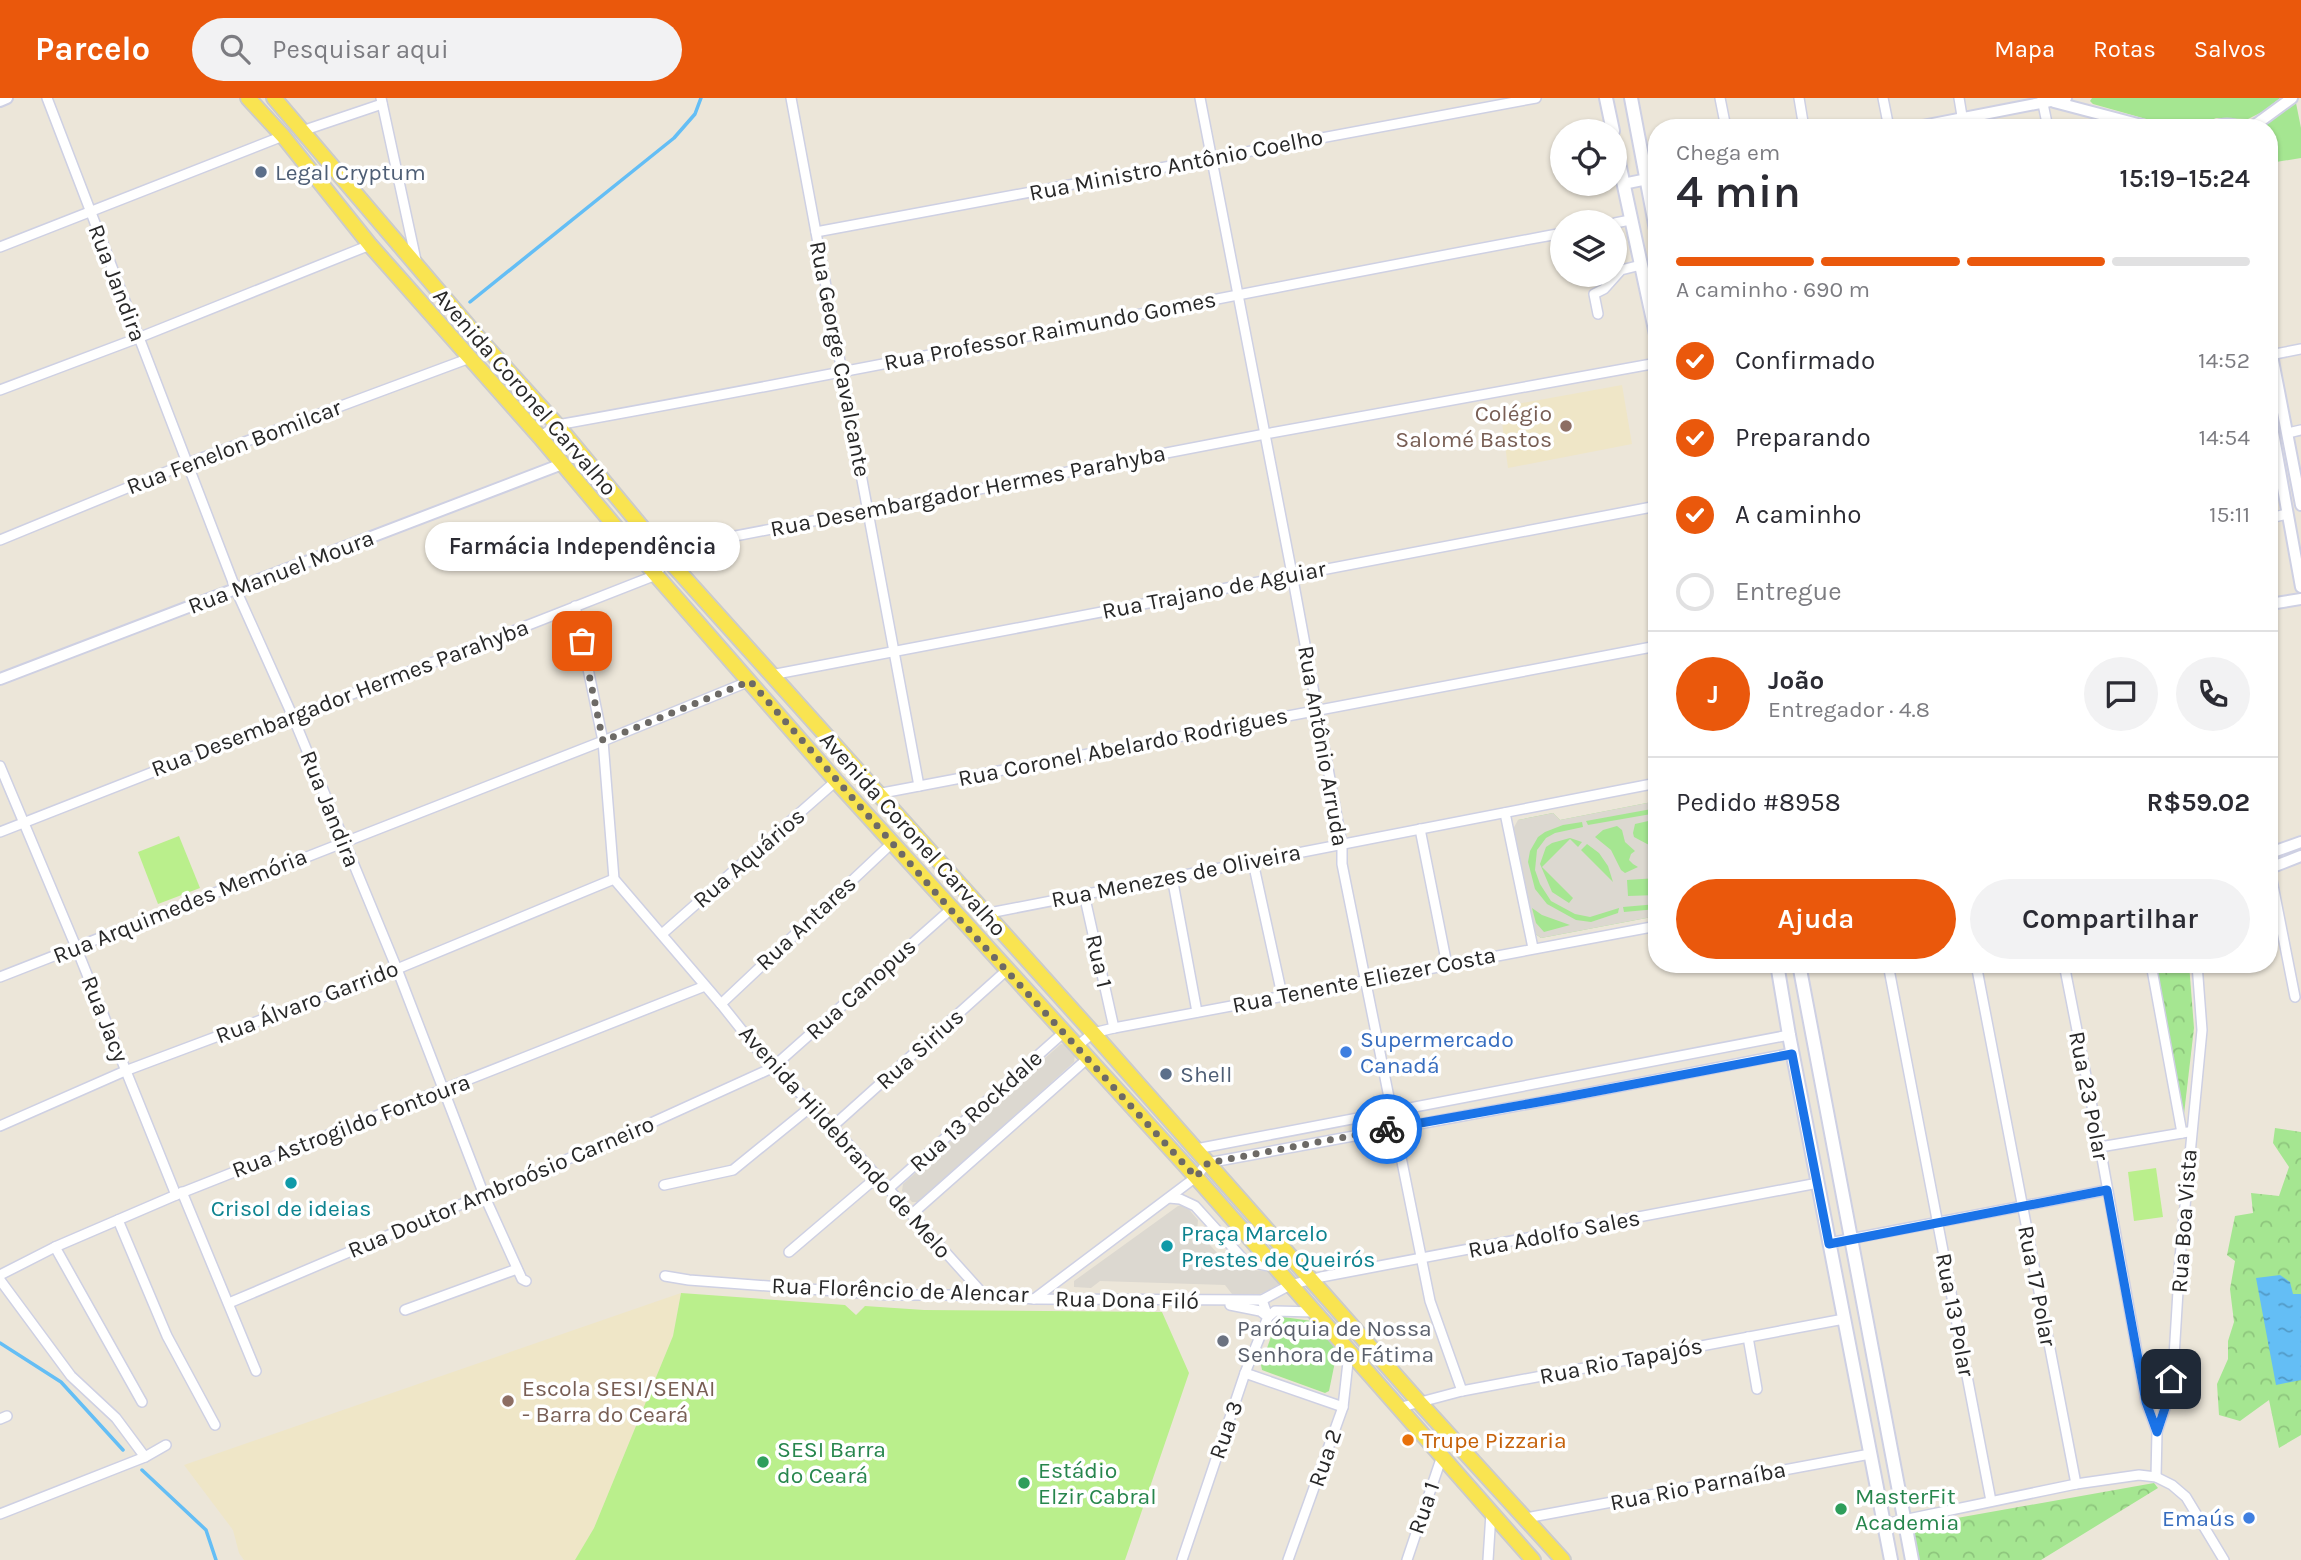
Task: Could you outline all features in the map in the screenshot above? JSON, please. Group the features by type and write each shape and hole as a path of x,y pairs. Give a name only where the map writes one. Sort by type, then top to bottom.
{"main road":[{"name":"Avenida Coronel Carvalho","path":"248,98 283,136 370,245 540,437 836,781 1196,1177 1534,1560"},
{"name":"Avenida Coronel Carvalho","path":"274,98 436,289 557,425 667,558 1563,1560"},
{"path":"1606,98 1610,119"},
{"path":"1631,98 1648,163"},
{"path":"1625,196 1648,297"},
{"path":"1778,973 1891,1560"},
{"path":"1799,973 1912,1560"}],"street":[{"path":"0,101 7,98"},
{"name":"Rua Jandira","path":"47,98 236,590 397,969 484,1195 517,1269 526,1282"},
{"name":"Rua George Cavalcante","path":"791,98 919,786"},
{"name":"Rua Antônio Arruda","path":"1200,98 1292,574 1342,844 1342,864 1430,1301 1462,1391"},
{"name":"Rua Ministro Antônio Coelho","path":"816,232 1536,98"},
{"path":"1720,98 1724,119"},
{"path":"1799,98 1802,119"},
{"path":"1883,98 1887,119"},
{"path":"1959,98 1962,119"},
{"path":"1978,119 2066,98"},
{"path":"2263,119 2292,98"},
{"path":"302,131 381,101 417,265"},
{"path":"2045,101 2109,119"},
{"path":"2045,101 2047,119"},
{"path":"0,247 283,136"},
{"path":"1627,183 1648,179"},
{"name":"Rua Professor Raimundo Gomes","path":"540,437 557,425 842,373 1238,293 1550,235"},
{"path":"0,390 370,245"},
{"path":"1598,314 1594,294 1604,289 1621,270 1641,265"},
{"path":"2278,350 2301,349"},
{"name":"Rua Fenelon Bomilcar","path":"0,540 468,356"},
{"name":"Rua Desembargador Hermes Parahyba","path":"667,558 673,548 869,509 1648,365"},
{"path":"2278,387 2301,505"},
{"path":"2288,433 2301,430"},
{"name":"Rua Manuel Moura","path":"0,680 562,464"},
{"path":"2278,467 2301,587"},
{"name":"Rua Trajano de Aguiar","path":"771,675 1648,508"},
{"path":"2278,516 2287,514"},
{"path":"656,575 667,558"},
{"name":"Rua Desembargador Hermes Parahyba","path":"0,832 656,575"},
{"path":"2278,602 2301,598"},
{"path":"575,606 603,741 614,879"},
{"name":"Rua Coronel Abelardo Rodrigues","path":"877,794 1648,648"},
{"name":"Rua Arquimedes Memória","path":"0,977 750,681"},
{"name":"Rua Jacy","path":"0,766 125,1071 229,1303 256,1371"},
{"name":"Rua Aquários","path":"662,934 836,781"},
{"name":"Rua Menezes de Oliveira","path":"984,914 1648,785"},
{"path":"1504,813 1533,948"},
{"path":"1420,829 1447,965"},
{"path":"2278,850 2301,842"},
{"name":"Rua Antares","path":"721,1004 892,843"},
{"path":"2278,866 2301,856"},
{"path":"1253,862 1282,995"},
{"path":"1172,877 1197,1012"},
{"name":"Avenida Hildebrando de Melo","path":"614,879 772,1068 813,1105 984,1295"},
{"name":"Rua Álvaro Garrido","path":"0,1126 125,1071 397,969 614,879"},
{"name":"Rua 1","path":"1084,894 1114,1028"},
{"name":"Rua Canopus","path":"772,1068 950,909"},
{"path":"2278,910 2295,997"},
{"name":"Rua Tenente Eliezer Costa","path":"1076,1046 1093,1033 1114,1028 1648,928"},
{"name":"Rua Sirius","path":"832,1127 1007,970"},
{"name":"Rua 13 Polar","path":"1890,973 1991,1501"},
{"name":"Rua 17 Polar","path":"1978,973 2076,1484"},
{"name":"Rua 23 Polar","path":"2066,973 2146,1402 2157,1432"},
{"path":"2100,1147 2187,1132 2153,973"},
{"name":"Rua Boa Vista","path":"2156,1477 2157,1432 2167,1402 2174,1357 2187,1132 2202,1030 2198,973"},
{"name":"Rua Astrogildo Fontoura","path":"0,1278 55,1247 179,1194 705,986"},
{"name":"Rua 13 Rockdale","path":"888,1189 1063,1033"},
{"path":"1196,1149 1789,1035"},
{"path":"1208,1163 1792,1054"},
{"name":"Rua 13 Rockdale","path":"912,1214 1087,1059"},
{"name":"Rua Doutor Ambroósio Carneiro","path":"229,1303 641,1128 772,1068"},
{"path":"664,1185 733,1170 813,1105"},
{"name":"Rua Florêncio de Alencar","path":"665,1276 888,1295 984,1295 1034,1299 1196,1177 1208,1163"},
{"path":"789,1252 877,1177"},
{"name":"Rua Adolfo Sales","path":"1290,1285 1818,1183"},
{"path":"1829,1244 2107,1190"},
{"path":"1169,1198 1180,1199 1195,1206 1245,1261 1275,1268"},
{"path":"118,1220 167,1336 215,1425"},
{"path":"55,1247 142,1402"},
{"path":"405,1310 517,1269"},
{"path":"0,1278 71,1376 116,1418 145,1457"},
{"name":"Rua Dona Filó","path":"1034,1299 1262,1300 1290,1285"},
{"path":"1262,1300 1268,1317"},
{"name":"Rua Dona Filó","path":"1220,1301 1259,1311 1268,1317 1275,1311 1314,1312"},
{"name":"Rua 3","path":"1182,1560 1245,1373 1268,1317"},
{"name":"Rua Rio Tapajós","path":"1398,1408 1462,1391 1844,1319"},
{"path":"1748,1337 1757,1389"},
{"name":"Rua 2","path":"1288,1560 1343,1406 1349,1353"},
{"path":"1245,1373 1343,1406"},
{"path":"0,1514 145,1457 166,1445"},
{"name":"Rua Rio Parnaíba","path":"1526,1518 1870,1454"},
{"name":"Rua 1","path":"1407,1560 1442,1456"},
{"path":"1884,1524 2076,1484 2139,1475 2156,1477 2172,1485 2186,1497 2224,1560"},
{"path":"1488,1560 1491,1511"}],"shaded area":[{"name":"Colégio Salomé Bastos","path":"1622,385 1632,444 1508,468 1500,407"},
{"path":"1648,803 1648,810 1586,821 1588,825 1648,815 1648,821 1635,824 1633,833 1634,837 1648,844 1648,879 1627,880 1628,896 1648,895 1648,905 1623,907 1624,912 1648,910 1648,918 1541,938 1533,932 1513,829 1518,820 1553,813 1560,820","holes":["1582,822 1583,827 1555,833 1546,838 1537,850 1535,870 1540,884 1551,901 1575,914 1590,917 1619,908 1618,913 1591,922 1576,920 1547,904 1535,889 1528,862 1530,851 1538,837 1563,825","1617,826 1622,830 1625,842 1635,851 1629,860 1638,867 1625,873 1611,850 1595,837 1603,830","1570,838 1582,842 1578,847 1570,839 1542,867 1573,898 1569,903 1552,892 1540,864 1546,847","1587,844 1599,853 1608,866 1613,882 1581,850","1532,908 1542,915 1570,925 1544,932 1536,923"]},
{"path":"1061,1044 1066,1045 1075,1055 1074,1062 919,1202 912,1202 902,1191 903,1184"},
{"name":"Praça Marcelo Prestes de Queirós","path":"1178,1206 1186,1206 1198,1220 1197,1231 1232,1269 1269,1271 1278,1282 1278,1287 1260,1294 1232,1294 1225,1285 1100,1281 1091,1288 1074,1287 1074,1281"},
{"name":"Escola SESI/SENAI - Barra do Ceará","path":"681,1293 673,1336 594,1528 575,1560 244,1560 239,1553 233,1530 184,1465"}],"green space":[{"path":"2092,98 2280,98 2248,119 2146,119 2090,101"},
{"path":"2296,103 2301,128 2301,158 2278,162 2278,119 2274,119"},
{"path":"1648,803 1648,918 1541,938 1533,932 1518,820 1553,813 1560,820"},
{"path":"179,836 200,888 158,904 138,852"},
{"path":"2157,973 2190,973 2194,1028 2184,1114"},
{"path":"2275,1128 2301,1132 2301,1435 2279,1448 2269,1400 2240,1421 2219,1415 2217,1384 2228,1359 2228,1341 2234,1322 2230,1289 2235,1261 2227,1255 2235,1216 2253,1213 2251,1193 2279,1196 2289,1167 2273,1143"},
{"path":"2156,1168 2163,1217 2134,1221 2128,1172"},
{"path":"681,1293 845,1305 856,1315 865,1306 924,1310 1162,1312 1189,1373 1125,1560 575,1560 594,1528 673,1336"},
{"path":"1283,1317 1312,1321 1336,1348 1329,1391 1325,1393 1262,1370 1261,1365 1277,1320"},
{"path":"2154,1483 2158,1488 2041,1560 1917,1560 1912,1526"}],"water":[{"path":"2280,1275 2290,1282 2293,1294 2301,1294 2301,1380 2276,1385 2256,1278"}],"waterway":[{"path":"470,302 674,138 695,114 701,98"},
{"path":"0,1343 61,1382 123,1450"},
{"path":"142,1470 206,1530 216,1560"}],"way so far":[{"path":"582,641 603,741 750,681 950,909 1196,1177 1208,1163 1387,1129"}],"place":[{"name":"Legal Cryptum","path":"261,172"},
{"name":"Colégio Salomé Bastos","path":"1566,426"},
{"name":"Farmácia Independência","path":"582,641"},
{"name":"Supermercado Canadá","path":"1346,1052"},
{"name":"Shell","path":"1166,1074"},
{"name":"Crisol de ideias","path":"291,1183"},
{"name":"Praça Marcelo Prestes de Queirós","path":"1167,1246"},
{"name":"Paróquia de Nossa Senhora de Fátima","path":"1223,1341"},
{"name":"Escola SESI/SENAI - Barra do Ceará","path":"508,1401"},
{"name":"Trupe Pizzaria","path":"1408,1440"},
{"name":"SESI Barra do Ceará","path":"763,1462"},
{"name":"Estádio Elzir Cabral","path":"1024,1483"},
{"name":"MasterFit Academia","path":"1841,1509"},
{"name":"Emaús","path":"2249,1518"}],"route":[{"path":"1387,1129 1792,1054 1829,1244 2107,1190 2146,1402 2157,1432 2171,1379"}]}
